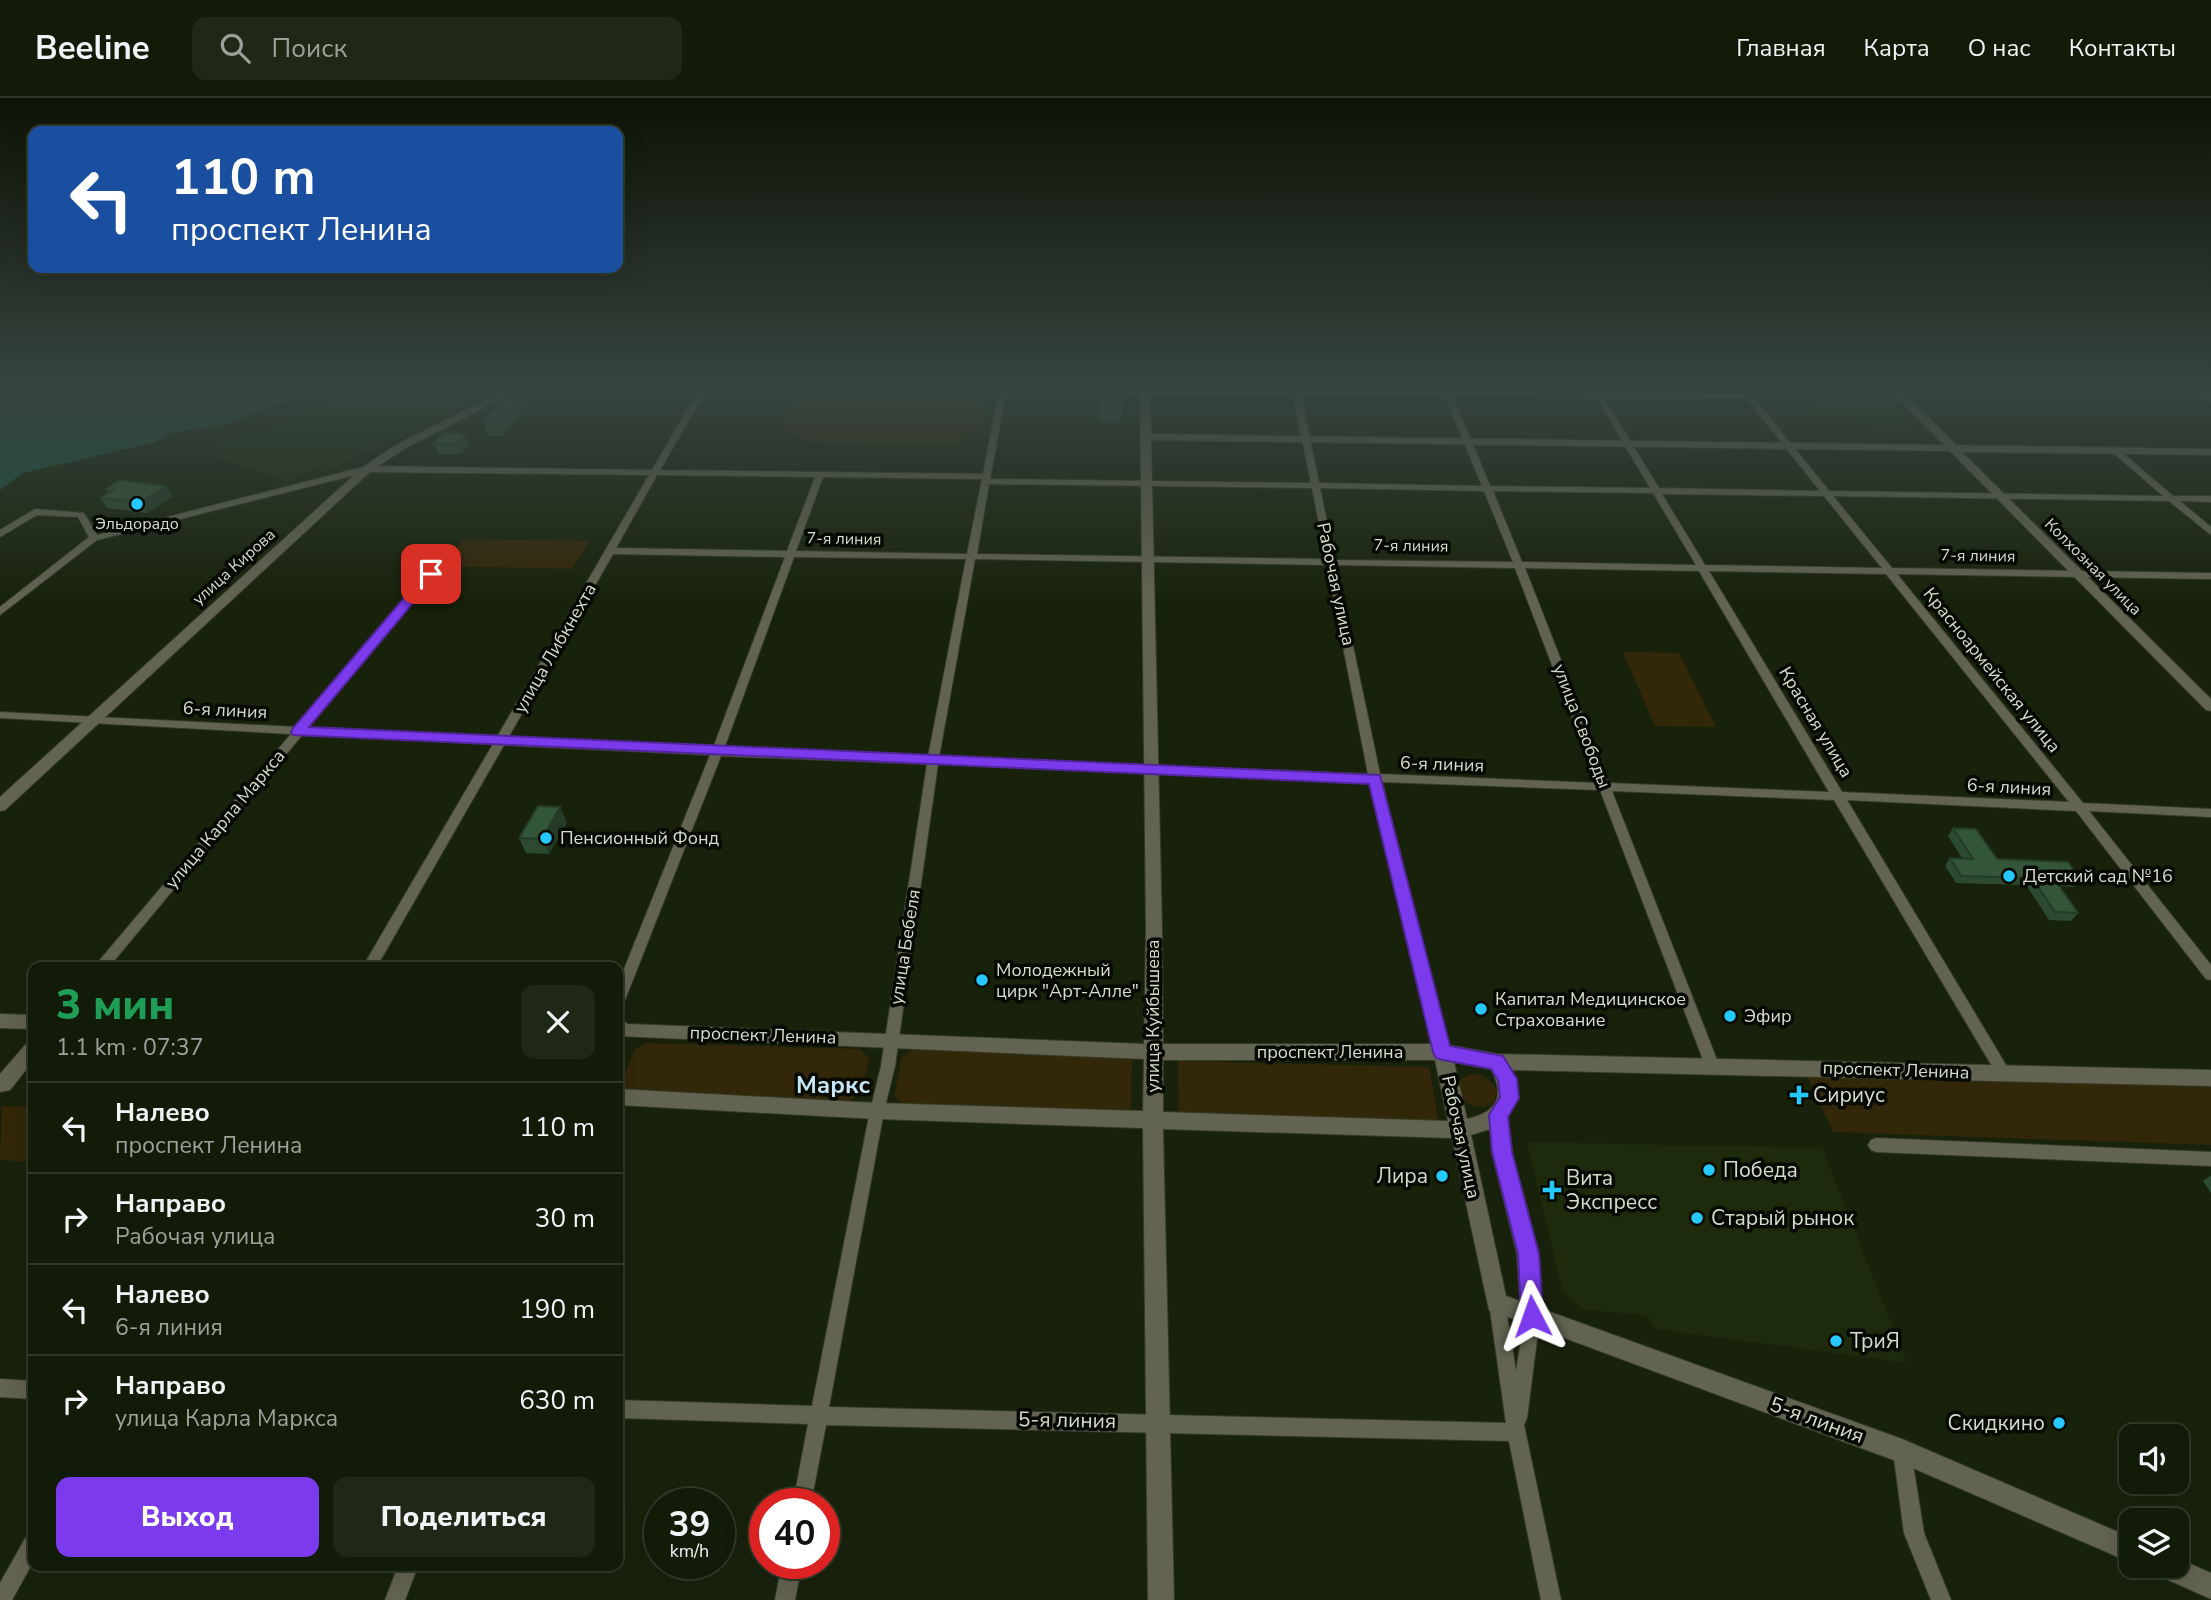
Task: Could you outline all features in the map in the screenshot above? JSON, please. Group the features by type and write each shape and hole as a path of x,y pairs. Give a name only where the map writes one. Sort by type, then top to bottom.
{"street":[{"name":"улица Кирова","path":"0,806 367,469 382,459"},
{"name":"улица Либкнехта","path":"373,962 663,459"},
{"name":"улица Бебеля","path":"805,1488 888,1066 933,760 990,459"},
{"name":"улица Куйбышева","path":"1144,459 1154,930 1153,1121 1161,1600"},
{"name":"Рабочая улица","path":"1310,459 1375,779 1443,1052 1497,1303 1516,1432 1551,1600"},
{"name":"улица Свободы","path":"1474,459 1518,563 1712,1065"},
{"name":"Красная улица","path":"1637,459 2004,1074"},
{"name":"Красноармейская улица","path":"1798,459 2081,809 2211,975"},
{"name":"Колхозная улица","path":"1964,459 2211,707"},
{"path":"2125,459 2211,532"},
{"path":"0,612 94,538 367,469 820,475 1145,484 1655,489 2211,499"},
{"path":"623,987 793,554 820,475"},
{"path":"314,483 347,488"},
{"path":"0,534 35,512 81,515 94,538"},
{"name":"7-я линия","path":"610,551 1518,563 2211,576"},
{"name":"улица Карла Маркса","path":"105,962 431,574"},
{"name":"6-я линия","path":"0,715 501,742 2211,813"},
{"path":"0,1021 28,1021"},
{"name":"проспект Ленина","path":"623,1030 1153,1052 1443,1052 1497,1062 2211,1078"},
{"path":"1,1085 28,1054"},
{"path":"623,1097 877,1111 1458,1130 1480,1126 1499,1115 1510,1098 1507,1079 1497,1062"},
{"path":"1499,1115 1502,1152 1528,1254 1532,1316 1516,1432"},
{"path":"1876,1145 2211,1158"},
{"name":"5-я линия","path":"1497,1303 1902,1451 2119,1545"},
{"path":"0,1388 28,1390"},
{"name":"5-я линия","path":"623,1409 1516,1432"},
{"path":"1902,1451 1914,1533 1941,1600"},
{"path":"1,1600 28,1553"},
{"path":"395,1600 406,1571"},
{"path":"2189,1576 2211,1586"},
{"path":"785,1600 789,1579"}],"shaded area":[{"path":"0,459 83,459 23,473 0,490"},
{"path":"224,459 352,459 335,467 326,464 286,482"},
{"path":"464,539 590,541 572,569 442,566"},
{"path":"1623,652 1679,653 1716,727 1655,726"},
{"path":"647,1043 860,1049 869,1058 862,1092 850,1100 627,1093 623,1087 623,1079 634,1050"},
{"path":"913,1049 1132,1055 1131,1110 903,1103 894,1096 902,1057"},
{"path":"1178,1061 1429,1067 1439,1123 1179,1116"},
{"path":"1806,1073 2211,1086 2211,1145 1833,1132"},
{"path":"1469,1074 1482,1076 1492,1083 1497,1091 1494,1103 1477,1107 1462,1098 1458,1082"},
{"path":"2,1106 28,1107 28,1162 0,1160"},
{"name":"Старый рынок","path":"1527,1142 1822,1148 1907,1363 1655,1329 1648,1316 1582,1309 1562,1289"}],"building":[{"path":"119,480 166,486 141,502 100,498 113,490 106,489"},
{"path":"538,806 560,807 542,839 519,838"},
{"path":"1953,828 1976,829 1997,859 2068,862 2081,879 2054,878 2078,913 2055,912 2032,878 1961,876 1950,858 1973,859"}],"place":[{"name":"Эльдорадо","path":"137,504"},
{"name":"Пенсионный Фонд","path":"546,838"},
{"name":"Детский сад №16","path":"2009,876"},
{"name":"Молодежный цирк \"Арт-Алле\"","path":"982,980"},
{"name":"Капитал Медицинское Страхование","path":"1481,1009"},
{"name":"Эфир","path":"1730,1016"},
{"name":"Сириус","path":"1799,1095"},
{"name":"Победа","path":"1709,1170"},
{"name":"Лира","path":"1442,1176"},
{"name":"Вита Экспресс","path":"1552,1190"},
{"name":"Старый рынок","path":"1697,1218"},
{"name":"ТриЯ","path":"1836,1341"},
{"name":"Скидкино","path":"2059,1423"}],"district":[{"name":"Маркс","path":"833,1085"}],"route":[{"path":"431,574 298,732 1375,779 1443,1052 1497,1062 1507,1079 1510,1098 1499,1115 1502,1152 1528,1254 1532,1316"}]}
